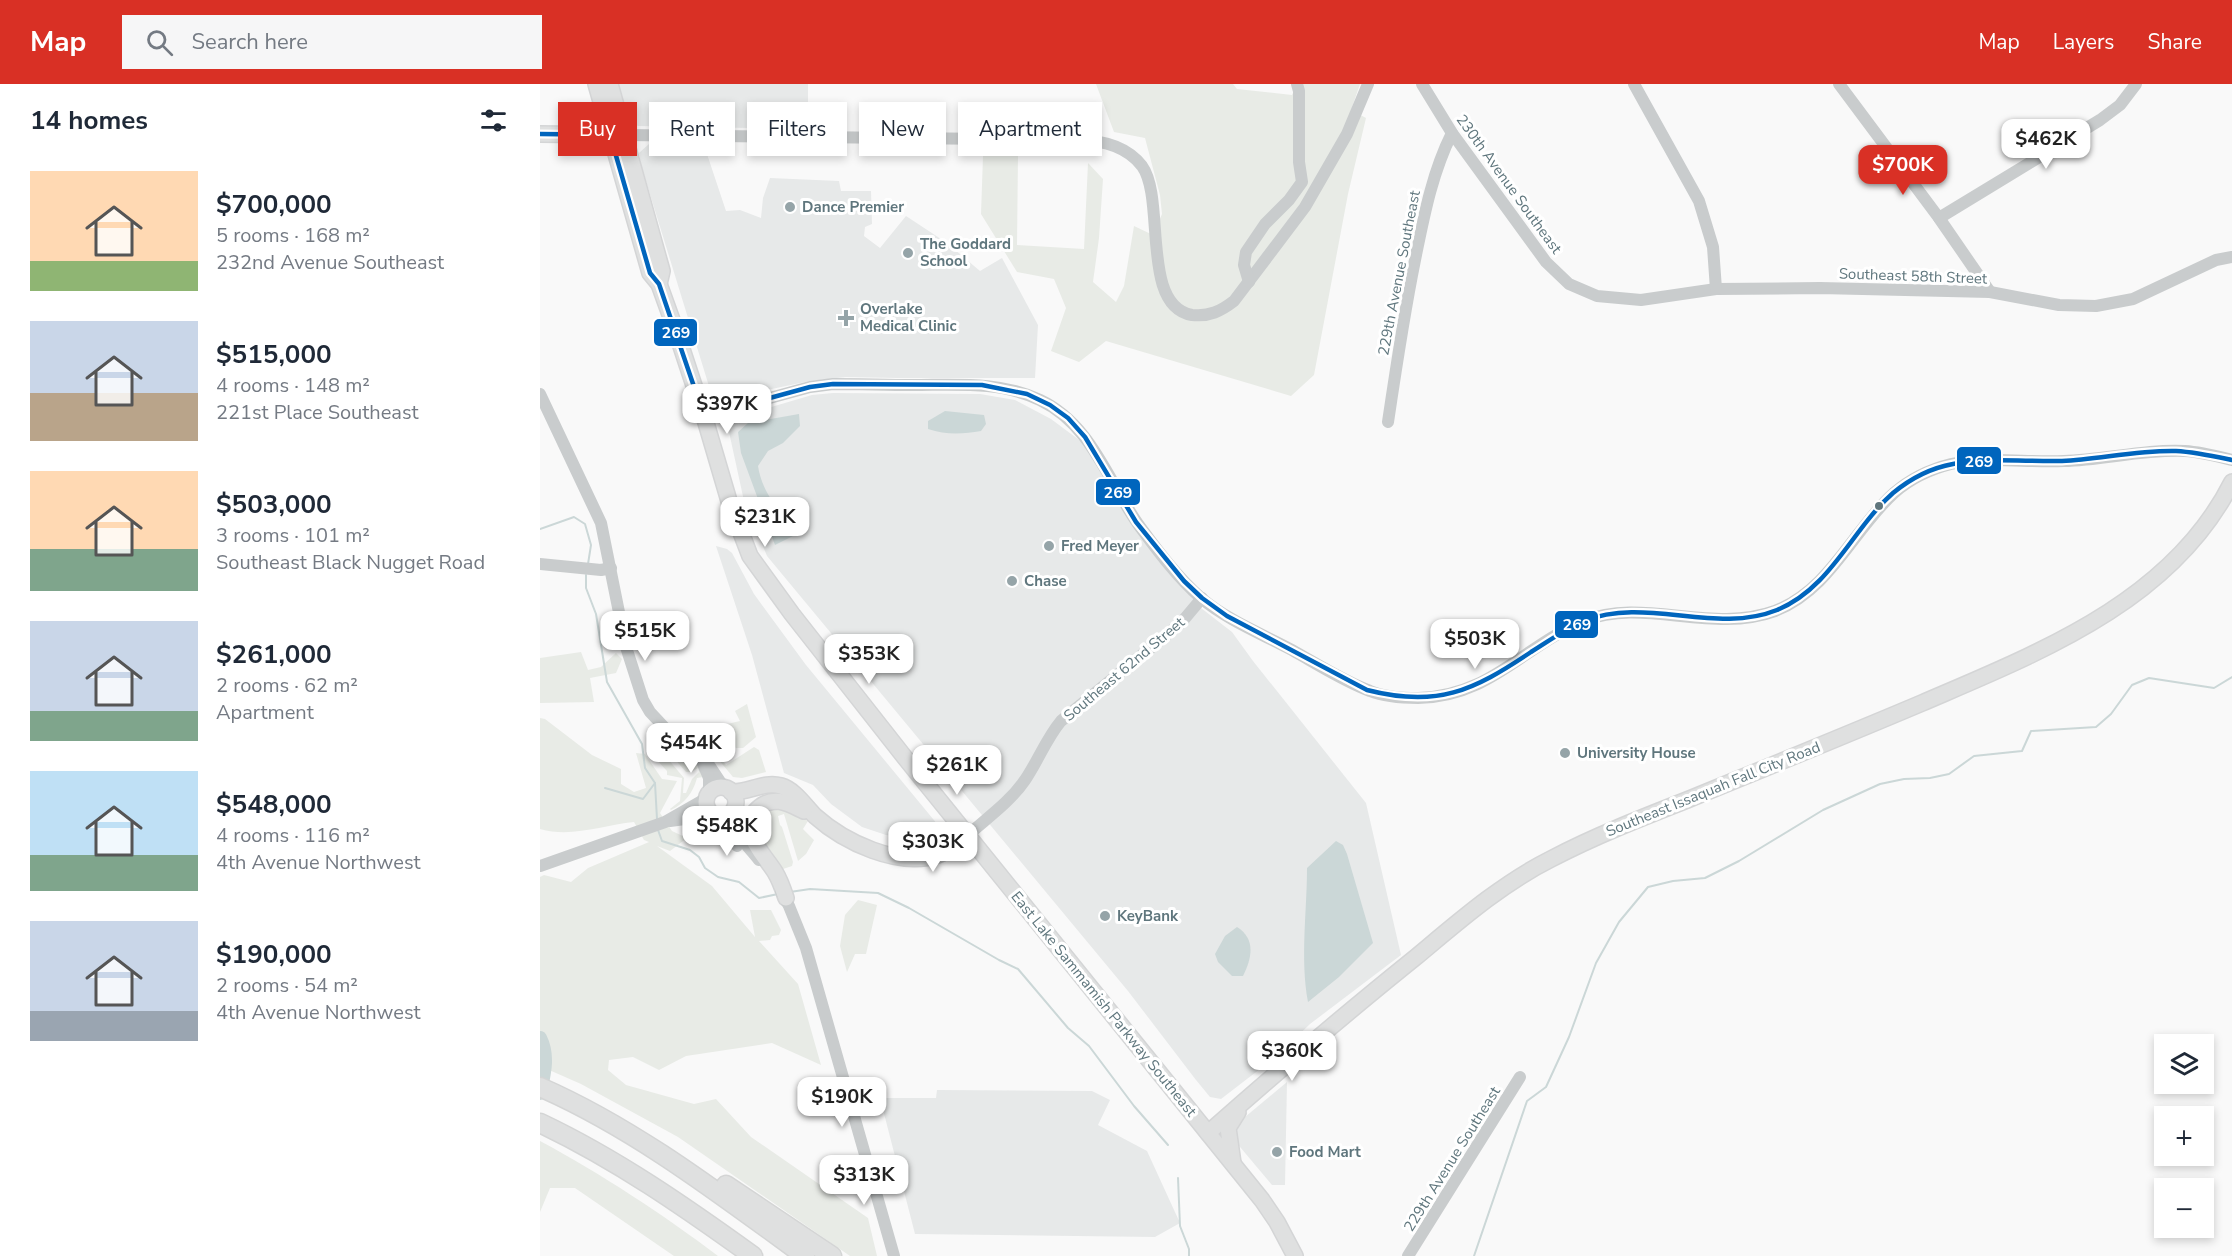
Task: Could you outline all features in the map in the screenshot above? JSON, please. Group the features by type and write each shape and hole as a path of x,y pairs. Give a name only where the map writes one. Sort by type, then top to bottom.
{"highway":[{"path":"540,1087 661,1146 698,1167 832,1256"},
{"path":"598,1116 699,1180 805,1256"},
{"path":"548,1127 648,1183 753,1256"}],"main road":[{"name":"East Lake Sammamish Parkway Southeast","path":"596,84 603,102"},
{"name":"East Lake Sammamish Parkway Southeast","path":"610,84 612,102"},
{"path":"540,134 558,134"},
{"name":"East Lake Sammamish Parkway Southeast","path":"624,156 662,271 659,284 704,416 729,501 750,556 792,614 1271,1212 1295,1256"},
{"name":"Southeast Issaquah Fall City Road","path":"1208,1133 1407,963 1501,890 1549,859 1622,826 2004,668 2087,626 2150,582 2178,557 2200,533 2232,482"},
{"name":"Southeast 62nd Street","path":"729,790 737,792 772,785 787,789 815,816 839,834 860,846 883,854 923,858 939,855 951,849 968,835"},
{"path":"734,809 735,799 729,790 717,788 708,796 708,810 716,816 727,816 734,809 760,794 796,796"},
{"path":"788,902 751,838 750,824 761,806 776,800 786,802 815,816"},
{"path":"1234,1165 1228,1128 1251,1096"}],"street":[{"path":"1249,282 1244,265 1246,252 1265,224 1289,200 1302,182 1297,84"},
{"path":"637,135 1104,142 1122,149 1133,157 1146,174 1151,191 1159,274 1164,290 1180,311 1198,315 1218,312 1234,301 1305,207 1347,134 1368,84"},
{"name":"230th Avenue Southeast","path":"1422,84 1452,133 1546,262 1569,284 1584,292"},
{"path":"1634,84 1699,201 1713,247 1716,289"},
{"path":"1839,84 1939,218 1990,292"},
{"path":"1939,218 2100,120 2120,105 2133,89"},
{"name":"229th Avenue Southeast","path":"1388,422 1401,334 1427,203 1440,160 1452,133"},
{"name":"Southeast 58th Street","path":"1584,292 1612,299 1641,300 1716,289 1820,288 1990,292 2059,305 2096,306 2112,304 2150,293 2216,260 2232,257"},
{"path":"704,416 801,389 833,384 982,385 1027,394 1058,410 1076,426 1092,447 1127,508 1148,537 1184,581 1202,598 1227,616 1367,690 1395,697 1421,698 1458,693 1472,688 1493,678 1563,630 1602,616 1637,614 1730,620 1758,616 1777,610 1806,593 1821,579 1890,496 1922,475 1944,466 1983,460 2063,462 2175,451 2202,453 2232,460"},
{"path":"540,394 603,528 626,647 643,700 656,720 708,761 721,783 729,790"},
{"path":"540,564 583,569 611,568"},
{"name":"Southeast 62nd Street","path":"968,835 1012,796 1025,781 1061,721 1181,623 1202,598"},
{"path":"682,817 708,796 708,774 695,750"},
{"path":"734,809 733,826 738,835 774,878"},
{"path":"540,866 682,817 716,816 739,848 774,878"},
{"path":"788,902 815,981 894,1256"},
{"name":"229th Avenue Southeast","path":"1408,1256 1520,1077"}],"shaded area":[{"path":"616,84 808,84 808,102 747,102 747,128 735,128 735,102 649,102 649,126 637,125 637,102 621,102"},
{"path":"1096,84 1233,84 1237,89 1292,95 1297,84 1360,84 1351,110 1366,118 1348,194 1314,375 1291,396 1106,341 1079,362 1051,351 1066,308 1054,279 1017,272 981,214 983,156 1018,156 1017,245 1084,249 1088,163 1103,179 1093,282 1116,302 1124,286 1134,226 1153,235 1162,214 1160,195 1145,138 1114,132"},
{"path":"649,144 649,156 708,156 726,211 740,210 761,218 763,198 770,178 839,181 841,191 871,191 872,224 865,227 864,236 880,248 906,216 947,243 980,271 1002,258 1038,325 1035,378 846,377 810,381 719,400 712,396 639,153"},
{"path":"833,393 980,394 1015,400 1051,419 1090,448 1201,608 1232,632 1366,803 1401,955 1310,1024 1278,1055 1221,1099 1210,1097 1128,991 767,556 744,501 729,432 737,417 812,395"},
{"path":"945,411 984,415 986,424 981,431 968,433 948,433 928,429 928,421"},
{"path":"799,414 800,426 783,443 768,451 758,466 764,487 793,536 775,545 741,453 738,432 748,423"},
{"path":"716,546 732,553 754,594 806,665 938,825 920,839 886,835 862,827 831,804 813,785 784,773 752,655"},
{"path":"581,652 588,670 601,667 616,653 622,659 616,673 590,678 594,702 540,703 540,658"},
{"path":"747,704 756,737 743,748 736,748 723,736 713,731 723,725 740,721 735,711"},
{"path":"540,718 545,719 592,755 621,769 621,784 634,792 646,788 636,753 645,754 662,779 677,781 660,813 672,831 687,838 670,851 657,846 712,886 755,937 750,910 771,910 781,930 779,935 772,936 770,940 759,941 798,984 821,1065 772,1043 686,1056 659,1070 633,1057 609,1060 608,1070 626,1085 694,1104 716,1099 751,1137 868,1218 877,1256 850,1256 678,1137 581,1084 540,1066 540,877 544,875 571,882 588,868 649,842 644,840 634,822 576,832 540,829"},
{"path":"711,736 720,740 728,750 728,757 723,761 726,765 754,747 759,750 766,772 742,778 733,777 702,740"},
{"path":"674,741 691,757 697,766 703,777 697,778 687,797 671,810 680,801 682,778 667,775 667,771 655,758 654,752 662,752 684,778 683,793 686,793 692,779 699,772 698,768 686,772 673,757 667,746"},
{"path":"774,808 784,809 808,821 803,829 814,840 806,854 798,861 784,814 778,816 793,862 792,866 783,869 776,868 759,844 756,823 766,811"},
{"path":"1336,841 1343,845 1347,854 1373,943 1339,977 1308,1002 1304,952 1307,868"},
{"path":"858,900 877,905 866,954 855,954 847,972 840,946 845,915"},
{"path":"1237,927 1250,943 1249,962 1243,976 1232,976 1218,962 1215,954 1225,936"},
{"path":"1287,1082 1285,1185 1272,1185 1235,1141 1236,1131 1239,1122"},
{"path":"937,1090 1092,1091 1110,1100 1098,1125 1147,1151 1180,1223 1155,1237 915,1234 880,1098 936,1098"},
{"path":"540,1141 631,1195 718,1256 674,1256 575,1188 550,1188 540,1212"}],"waterway":[{"path":"540,529 574,517 585,524 591,545 588,564"},
{"path":"586,575 586,588 596,614 607,682 642,744 645,768 655,783 657,819"},
{"path":"1474,1256 1527,1101 1546,1087 1569,1037 1596,963 1619,922 1648,887 1673,881 1705,878 1739,861 1823,810 1880,784 1949,774 1974,756 2022,751 2031,731 2096,727 2111,714 2132,685 2149,678 2214,688 2232,677"},
{"path":"605,788 643,799 655,783"},
{"path":"658,830 662,841 690,850 699,857 705,868 718,877 739,882 759,898 778,894"},
{"path":"790,892 810,889 878,893 1018,969 1068,1028 1089,1046 1134,1106 1168,1145"},
{"path":"540,1038 545,1058 540,1093"},
{"path":"1178,1178 1180,1226 1189,1249 1189,1256"}],"transit line":[{"name":"269","path":"540,134 558,134"},
{"name":"269","path":"616,156 650,273 659,284 704,416 810,387 833,384 982,385 1027,394 1050,405 1068,418 1085,437 1136,522 1184,581 1202,598 1227,616 1367,690 1392,695 1434,696 1472,686 1510,666 1570,628 1608,614 1632,612 1729,619 1753,617 1777,610 1796,600 1827,573 1878,507 1893,493 1906,483 1937,468 1980,461 2062,461 2162,451 2190,452 2232,460"}],"place":[{"name":"Dance Premier","path":"790,207"},
{"name":"The Goddard School","path":"908,253"},
{"name":"Overlake Medical Clinic","path":"846,318"},
{"name":"Fred Meyer","path":"1049,546"},
{"name":"Chase","path":"1012,581"},
{"name":"University House","path":"1565,753"},
{"name":"KeyBank","path":"1105,916"},
{"name":"Food Mart","path":"1277,1152"}]}
